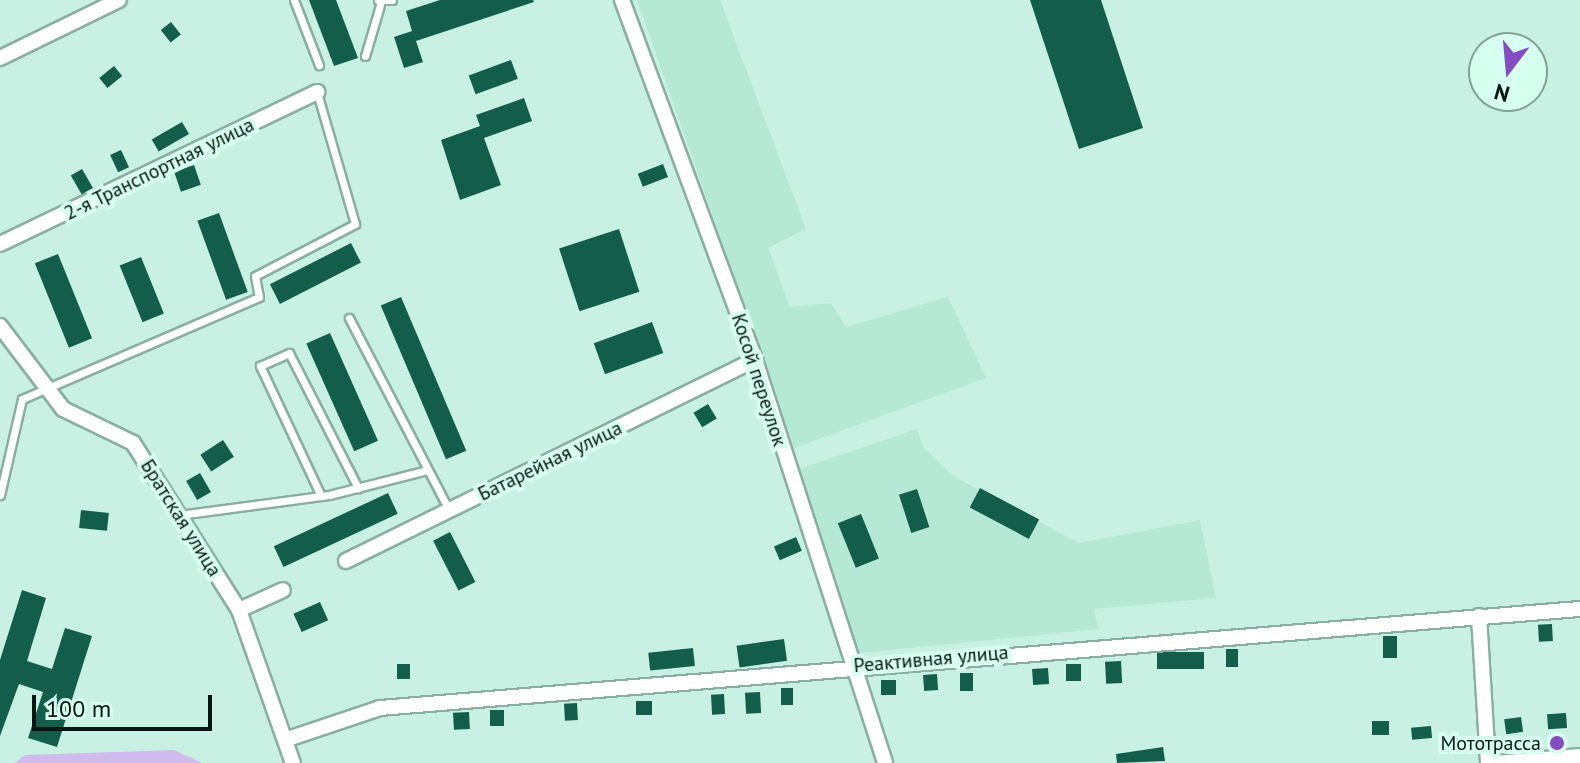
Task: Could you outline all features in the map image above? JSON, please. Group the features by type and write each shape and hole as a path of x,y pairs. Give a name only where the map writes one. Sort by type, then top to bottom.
{"street":[{"path":"0,58 119,0"},
{"name":"Косой переулок","path":"622,0 755,360 851,666 885,763"},
{"name":"2-я Транспортная улица","path":"0,244 317,92"},
{"name":"Братская улица","path":"0,326 63,409 133,443 239,610 288,739 293,763"},
{"name":"Батарейная улица","path":"346,561 755,360"},
{"path":"239,610 283,590"},
{"name":"Реактивная улица","path":"288,739 380,708 851,666 1580,609"},
{"path":"1479,616 1488,763"},
{"path":"1496,763 1580,756"}],"lane":[{"path":"294,0 319,65"},
{"path":"365,56 379,2 392,0"},
{"path":"0,495 22,399 259,297 255,276 355,224 317,92"},
{"path":"349,318 449,510"},
{"path":"321,496 260,366 289,353 358,488"},
{"path":"179,515 321,496 428,470"}],"shaded area":[{"path":"637,0 720,0 806,229 768,248 790,307 831,303 846,327 948,297 986,378 794,448"},
{"path":"917,429 923,447 953,476 1079,543 1200,520 1216,598 1094,609 1098,629 859,653 799,469"},
{"path":"174,750 202,763 15,763 25,755"}],"building":[{"path":"309,0 336,0 358,58 334,66"},
{"path":"440,0 534,2 416,41 423,62 404,68 394,37 412,31 406,11"},
{"path":"1030,0 1101,0 1143,128 1079,149"},
{"path":"171,22 181,35 171,43 161,30"},
{"path":"511,60 518,79 476,94 469,75"},
{"path":"114,66 122,76 107,88 99,78"},
{"path":"524,98 532,121 484,138 501,185 460,200 441,140 480,126 476,115"},
{"path":"182,122 189,134 159,152 152,140"},
{"path":"121,150 129,167 118,172 110,155"},
{"path":"663,164 668,177 643,187 638,174"},
{"path":"194,165 201,185 181,192 174,172"},
{"path":"82,169 93,188 82,195 71,176"},
{"path":"219,213 248,292 226,300 197,221"},
{"path":"619,229 639,292 579,311 559,248"},
{"path":"351,243 361,263 280,304 270,284"},
{"path":"58,254 92,338 69,348 35,263"},
{"path":"141,257 164,314 143,322 120,266"},
{"path":"401,297 466,451 446,459 381,306"},
{"path":"652,322 663,353 605,374 594,343"},
{"path":"330,333 378,441 354,451 306,344"},
{"path":"708,404 717,419 702,427 693,413"},
{"path":"223,440 234,457 211,471 200,455"},
{"path":"200,473 211,492 197,500 186,481"},
{"path":"980,488 1039,519 1029,539 970,507"},
{"path":"917,489 929,527 911,533 899,495"},
{"path":"388,493 398,514 284,567 274,546"},
{"path":"81,510 109,513 107,531 79,528"},
{"path":"861,514 879,559 856,568 838,523"},
{"path":"450,532 475,582 458,591 433,541"},
{"path":"796,537 802,551 780,560 774,546"},
{"path":"22,590 46,598 27,661 52,669 65,628 92,636 57,747 28,738 43,692 19,684 0,736 0,660"},
{"path":"320,602 328,620 302,632 294,614"},
{"path":"1552,624 1553,641 1539,642 1538,625"},
{"path":"1383,636 1397,636 1397,658 1383,658"},
{"path":"784,639 787,661 740,667 736,646"},
{"path":"693,648 695,666 650,671 648,653"},
{"path":"1226,649 1238,649 1238,667 1226,667"},
{"path":"1157,652 1204,652 1204,669 1157,669"},
{"path":"1121,661 1122,683 1106,684 1105,662"},
{"path":"397,664 410,664 410,679 397,679"},
{"path":"1066,664 1081,664 1081,681 1066,681"},
{"path":"1048,668 1049,684 1033,685 1032,669"},
{"path":"960,673 973,673 973,691 960,691"},
{"path":"937,674 938,690 924,691 923,675"},
{"path":"881,680 896,680 896,695 881,695"},
{"path":"781,688 793,688 793,705 781,705"},
{"path":"760,692 761,713 746,714 745,693"},
{"path":"724,694 725,714 712,715 711,695"},
{"path":"636,701 652,701 652,715 636,715"},
{"path":"577,703 578,720 565,721 564,704"},
{"path":"490,710 504,710 504,726 490,726"},
{"path":"469,712 470,729 454,730 453,713"},
{"path":"1566,713 1567,728 1548,729 1547,714"},
{"path":"1521,717 1523,732 1506,734 1504,719"},
{"path":"1372,721 1389,721 1389,735 1372,735"},
{"path":"1431,726 1432,738 1412,740 1411,728"},
{"path":"1163,747 1165,761 1117,763 1116,754"}],"place":[{"name":"Мототрасса","path":"1557,743"}]}
